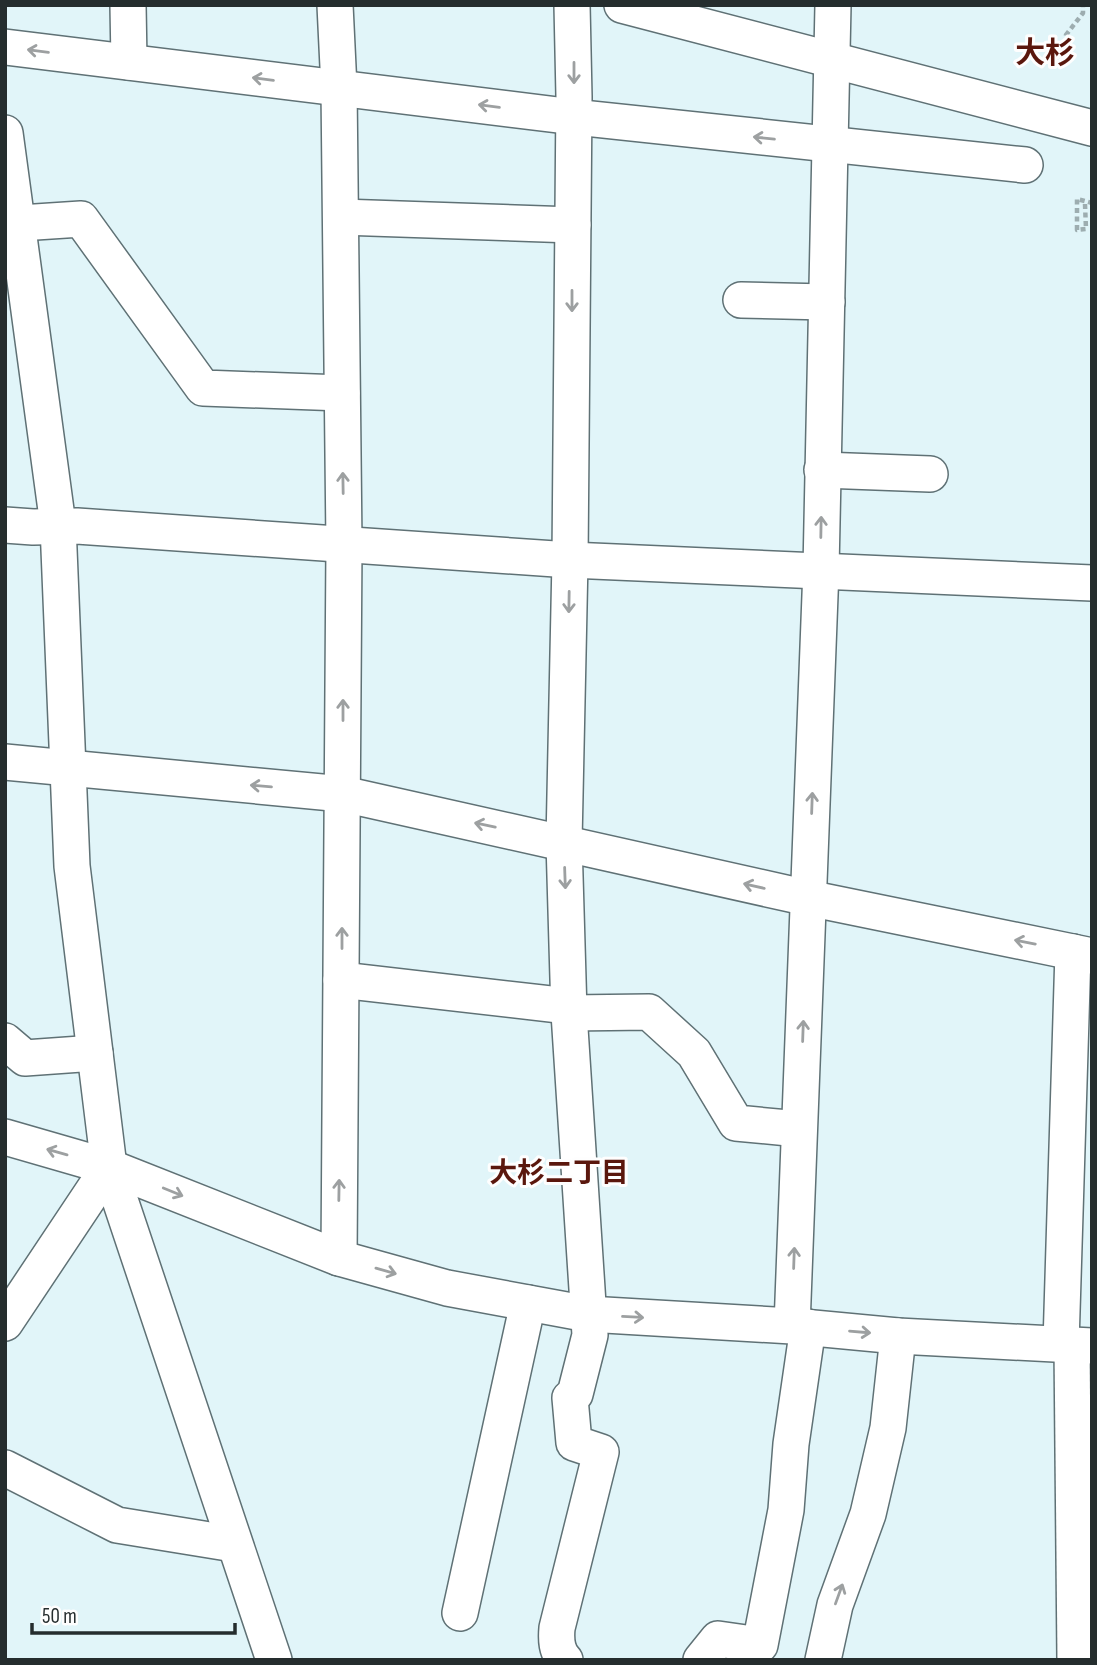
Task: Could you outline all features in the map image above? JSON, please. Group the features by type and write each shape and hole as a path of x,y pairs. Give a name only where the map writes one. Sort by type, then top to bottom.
{"street":[{"path":"128,5 130,62"},
{"path":"335,5 340,88 344,545 339,1258"},
{"path":"565,1660 556,1642 557,1628 601,1452 574,1443 570,1398 575,1394 590,1335 568,1010 564,842 570,559 572,5"},
{"path":"622,5 1092,128"},
{"path":"701,1660 718,1639 768,1652 786,1510 800,1327 799,1129 821,569 833,5"},
{"path":"5,47 573,117 1024,165"},
{"path":"5,133 11,224 58,525 72,866 109,1167 274,1660"},
{"path":"341,217 573,225"},
{"path":"11,224 81,219 203,388 342,393"},
{"path":"740,300 827,302"},
{"path":"822,470 930,474"},
{"path":"5,525 58,525 570,559 1092,583"},
{"path":"5,762 343,794 808,898 1082,954 1075,1345 1075,1660"},
{"path":"341,980 568,1010 649,1012 694,1053 736,1124 799,1129"},
{"path":"5,1041 25,1058 95,1053"},
{"path":"7,1142 109,1167 339,1258 447,1288 588,1314 898,1336 1075,1345"},
{"path":"5,1323 109,1167"},
{"path":"460,1613 528,1303"},
{"path":"823,1660 835,1605 868,1514 887,1427 898,1336"},
{"path":"5,1468 117,1525 234,1544"}],"path":[{"path":"1065,61 1066,35 1083,12 1083,5"},
{"path":"1085,204 1086,229 1077,230 1077,200 1092,203"}],"district":[{"name":"大杉","path":"1045,54"},
{"name":"大杉二丁目","path":"559,1173"}]}
